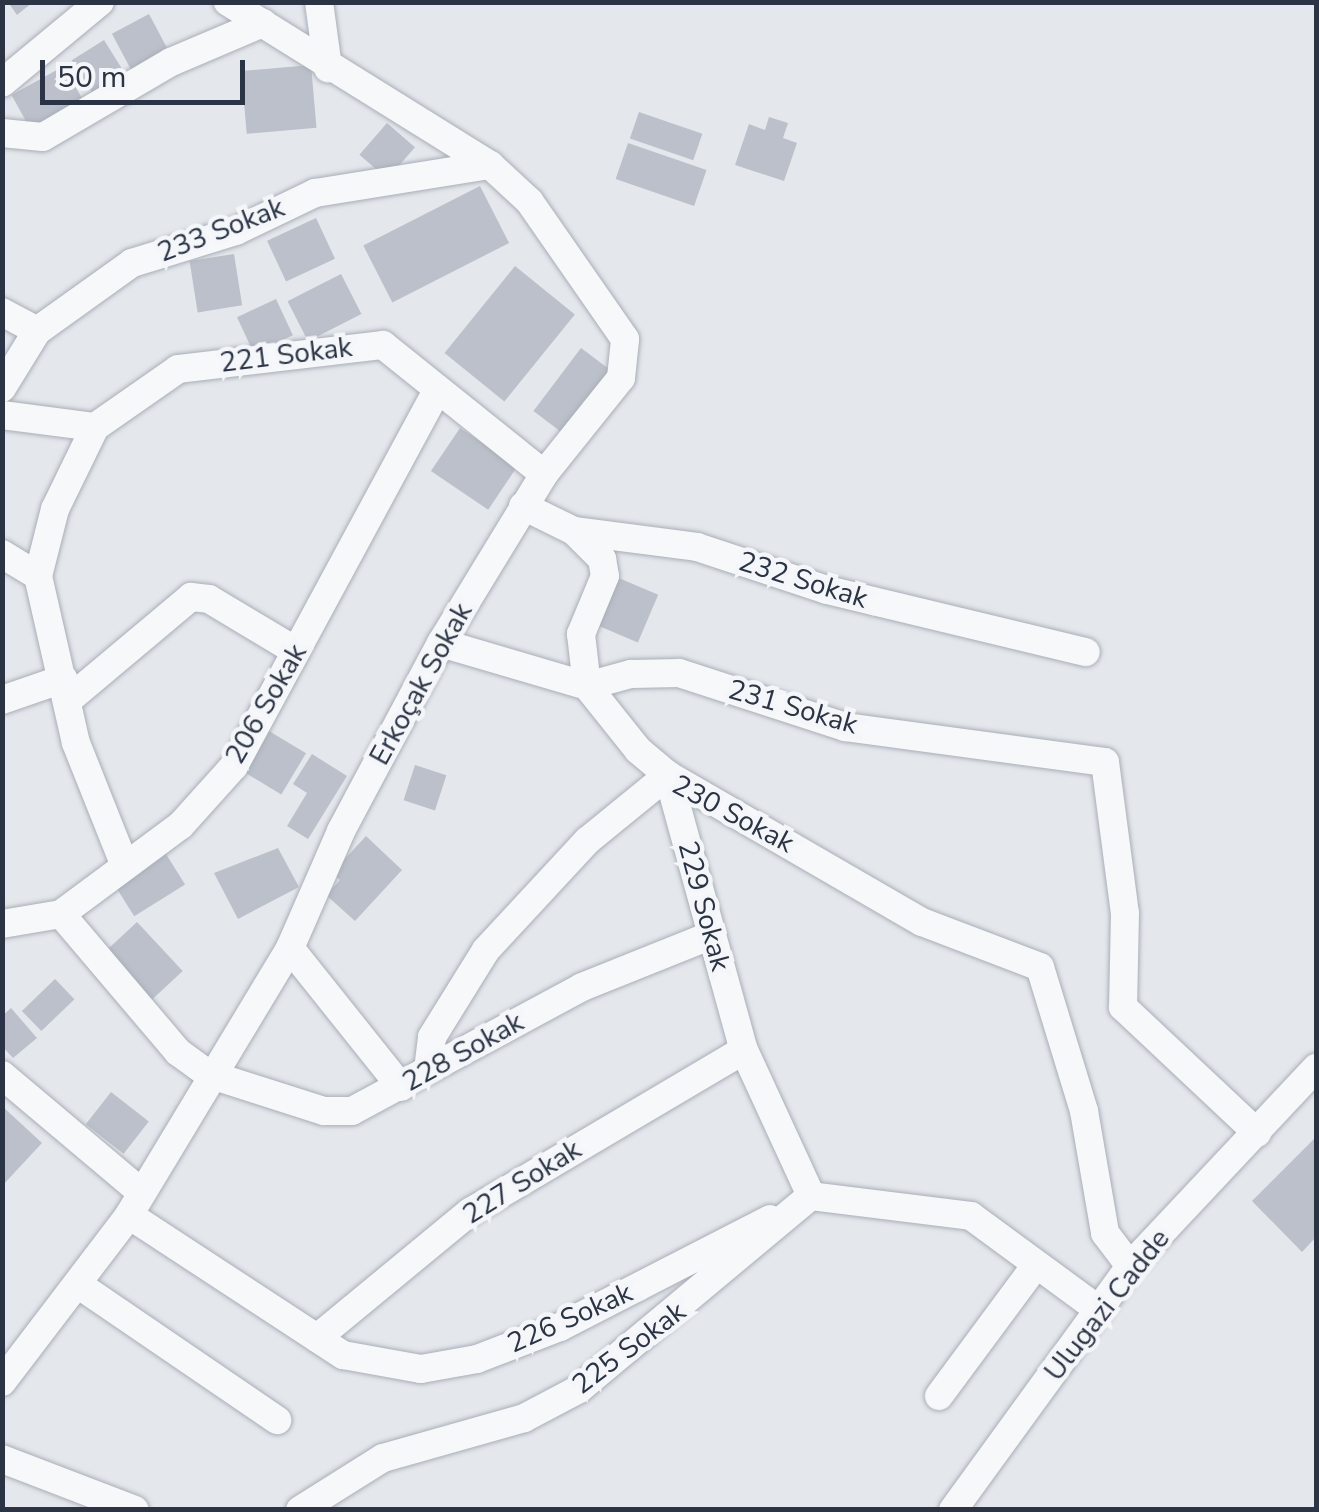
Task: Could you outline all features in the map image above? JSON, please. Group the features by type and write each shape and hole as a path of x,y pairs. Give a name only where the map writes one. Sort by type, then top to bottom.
{"street":[{"path":"2,84 100,2"},
{"name":"Erkoçak Sokak","path":"2,1382 79,1286 135,1203 208,1074 290,948 341,831 441,643 544,474 621,378 625,339 529,201 490,165 328,68 228,2"},
{"path":"319,2 328,68"},
{"path":"2,133 42,137 170,62 263,23"},
{"name":"233 Sokak","path":"2,388 36,331 132,263 236,231 316,193 490,165"},
{"path":"2,312 36,331"},
{"name":"221 Sokak","path":"95,427 178,369 351,344 383,345 544,474"},
{"name":"206 Sokak","path":"2,924 61,914 181,825 234,766 437,391"},
{"path":"2,415 95,427 55,509 38,576 76,743 125,866"},
{"name":"232 Sokak","path":"523,506 574,531 697,547 827,590 1086,652"},
{"path":"574,531 602,559 605,576 580,634 586,686 638,750 668,775"},
{"path":"2,554 38,576"},
{"path":"2,700 65,690 191,597 209,599 296,651"},
{"path":"441,643 586,686"},
{"name":"231 Sokak","path":"586,686 631,674 679,673 845,727 1092,756 1105,762 1115,807 1109,832 1124,913 1124,1007 1258,1134"},
{"name":"229 Sokak","path":"668,775 744,1050 811,1196"},
{"name":"230 Sokak","path":"428,1070 432,1037 486,950 587,841 668,775 922,922 1040,967 1084,1111 1106,1232 1130,1266"},
{"path":"61,914 168,1040 208,1074"},
{"name":"228 Sokak","path":"208,1074 324,1111 352,1111 582,987 712,935"},
{"path":"290,948 400,1087"},
{"name":"227 Sokak","path":"317,1338 470,1212 744,1050"},
{"name":"Ulugazi Cadde","path":"953,1510 1130,1266 1316,1068"},
{"name":"226 Sokak","path":"2,1075 135,1203 317,1338 378,1366 421,1370 478,1359 560,1327 811,1196"},
{"path":"811,1196 972,1216 1100,1310"},
{"name":"225 Sokak","path":"300,1510 383,1458 524,1418 580,1389 811,1196"},
{"path":"940,1396 1036,1265"},
{"path":"79,1286 277,1420"},
{"path":"2,1458 134,1510"}],"building":[{"path":"8,2 33,2 17,15"},
{"path":"149,14 169,52 132,72 112,34"},
{"path":"104,40 128,79 96,99 72,60"},
{"path":"311,65 316,128 247,134 241,71"},
{"path":"64,66 84,102 31,131 12,95"},
{"path":"639,112 702,134 693,160 630,138"},
{"path":"769,117 788,123 783,138 797,143 784,181 735,165 749,124 765,130"},
{"path":"387,123 415,147 387,179 359,155"},
{"path":"628,143 706,170 694,206 616,179"},
{"path":"480,186 509,243 392,302 363,245"},
{"path":"316,218 335,259 286,282 267,241"},
{"path":"234,254 242,305 198,312 190,261"},
{"path":"515,266 575,314 504,401 445,353"},
{"path":"341,274 361,314 308,341 288,301"},
{"path":"276,299 293,335 254,353 237,317"},
{"path":"581,348 611,371 564,434 533,411"},
{"path":"460,428 517,467 488,510 431,471"},
{"path":"614,576 658,595 638,643 594,624"},
{"path":"264,728 306,753 281,794 239,769"},
{"path":"312,754 347,776 308,839 287,826 307,793 293,784"},
{"path":"415,765 446,775 435,810 404,800"},
{"path":"366,836 402,870 355,921 326,895 340,880 332,873"},
{"path":"278,848 299,887 238,919 214,873"},
{"path":"166,854 185,885 134,916 115,886"},
{"path":"137,922 183,971 146,1005 100,956"},
{"path":"55,979 74,999 41,1031 22,1011"},
{"path":"11,1008 37,1038 13,1058 2,1046 2,1016"},
{"path":"111,1092 149,1122 124,1154 86,1124"},
{"path":"2,1106 42,1143 2,1186"},
{"path":"1316,1137 1316,1237 1302,1252 1252,1201"}]}
